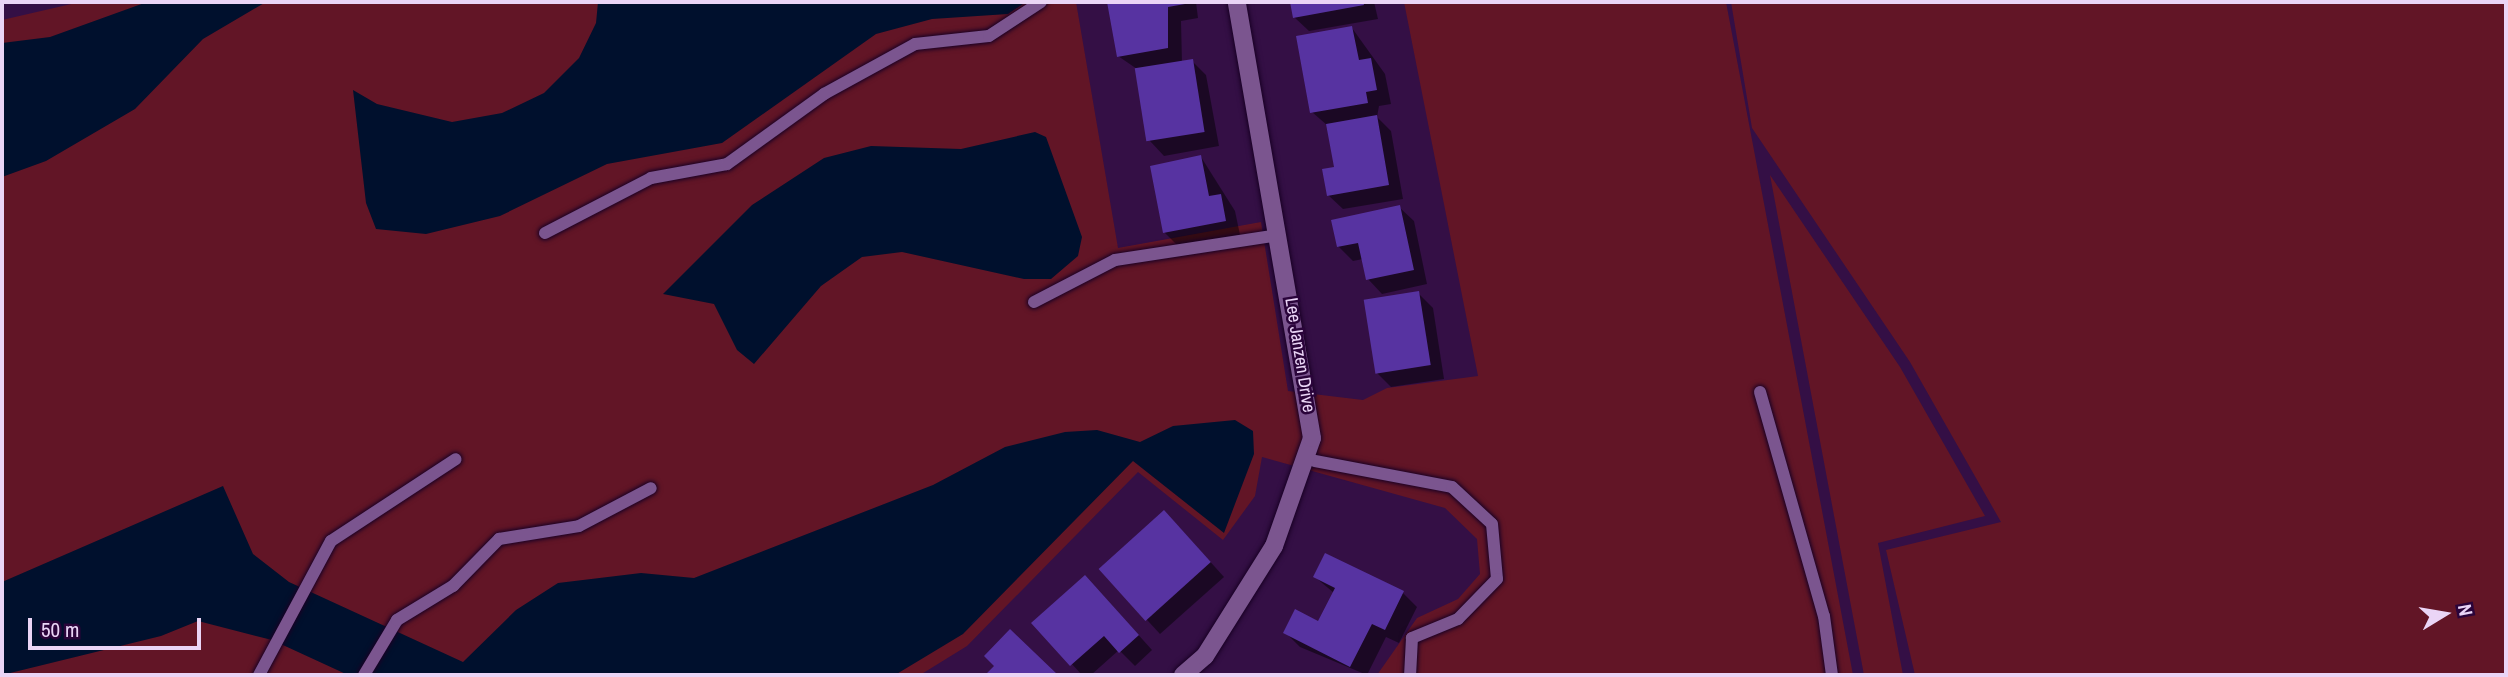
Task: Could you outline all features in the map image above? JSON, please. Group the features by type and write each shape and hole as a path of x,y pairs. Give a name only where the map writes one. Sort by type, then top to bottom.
{"street":[{"name":"Lee Janzen Drive","path":"1183,675 1205,656 1274,546 1312,438 1237,2"}],"lane":[{"path":"545,233 651,178 727,164 824,94 915,44 989,36 1041,2"},
{"path":"1034,302 1115,260 1272,236"},
{"path":"1760,392 1824,616 1832,675"},
{"path":"259,675 310,585 331,541 456,459"},
{"path":"1315,461 1452,487 1492,524 1497,579 1458,619 1412,638 1410,675"},
{"path":"364,675 397,620 453,586 499,538 579,526 651,488"}],"shaded area":[{"path":"80,2 1076,2 1118,248 1261,222 1288,391 1363,400 1387,388 1478,376 1404,2 1726,2 1853,675 1377,675 1417,618 1458,599 1480,574 1477,539 1445,508 1262,457 1255,496 1223,540 1138,472 967,646 920,675 2,675 2,20"},
{"path":"1731,2 2506,2 2506,675 1915,675 1886,550 2001,522 1910,362 1752,128"},
{"path":"1770,175 1900,367 1985,516 1878,543 1903,675 1864,675"}],"water":[{"path":"147,2 266,2 203,39 135,109 46,161 2,177 2,43 50,37"},
{"path":"598,2 1026,2 1008,14 932,19 876,34 722,143 607,164 500,216 426,234 376,229 366,203 353,90 377,104 452,122 502,113 544,93 579,58 596,23"},
{"path":"1035,132 1046,137 1082,237 1078,256 1051,279 1024,279 902,252 862,257 821,286 754,364 737,350 714,304 663,294 752,205 824,158 871,146 961,149"},
{"path":"1235,420 1253,431 1254,454 1224,533 1133,461 963,634 895,675 348,675 272,640 198,621 161,636 2,675 2,582 223,486 253,554 289,582 463,662 516,610 558,583 641,573 694,578 933,485 1005,447 1065,432 1097,430 1140,442 1173,426"}],"building":[{"path":"1107,2 1185,4 1168,7 1168,48 1117,57"},
{"path":"1290,2 1363,2 1364,5 1293,18"},
{"path":"1352,26 1359,60 1371,58 1377,90 1366,92 1368,103 1310,113 1296,36"},
{"path":"1193,59 1205,132 1146,141 1135,68"},
{"path":"1377,115 1389,185 1327,196 1322,169 1334,167 1326,124"},
{"path":"1201,155 1209,196 1221,194 1226,221 1163,233 1150,166"},
{"path":"1400,205 1414,270 1366,280 1358,243 1337,247 1331,220"},
{"path":"1419,291 1431,365 1375,374 1364,300"},
{"path":"1164,510 1211,562 1145,621 1099,569"},
{"path":"1325,553 1404,591 1385,630 1372,624 1350,667 1283,633 1295,609 1318,621 1335,588 1313,577"},
{"path":"1085,575 1139,635 1119,653 1104,636 1070,666 1031,623"},
{"path":"1010,629 1058,675 985,675 994,666 984,656"}]}
